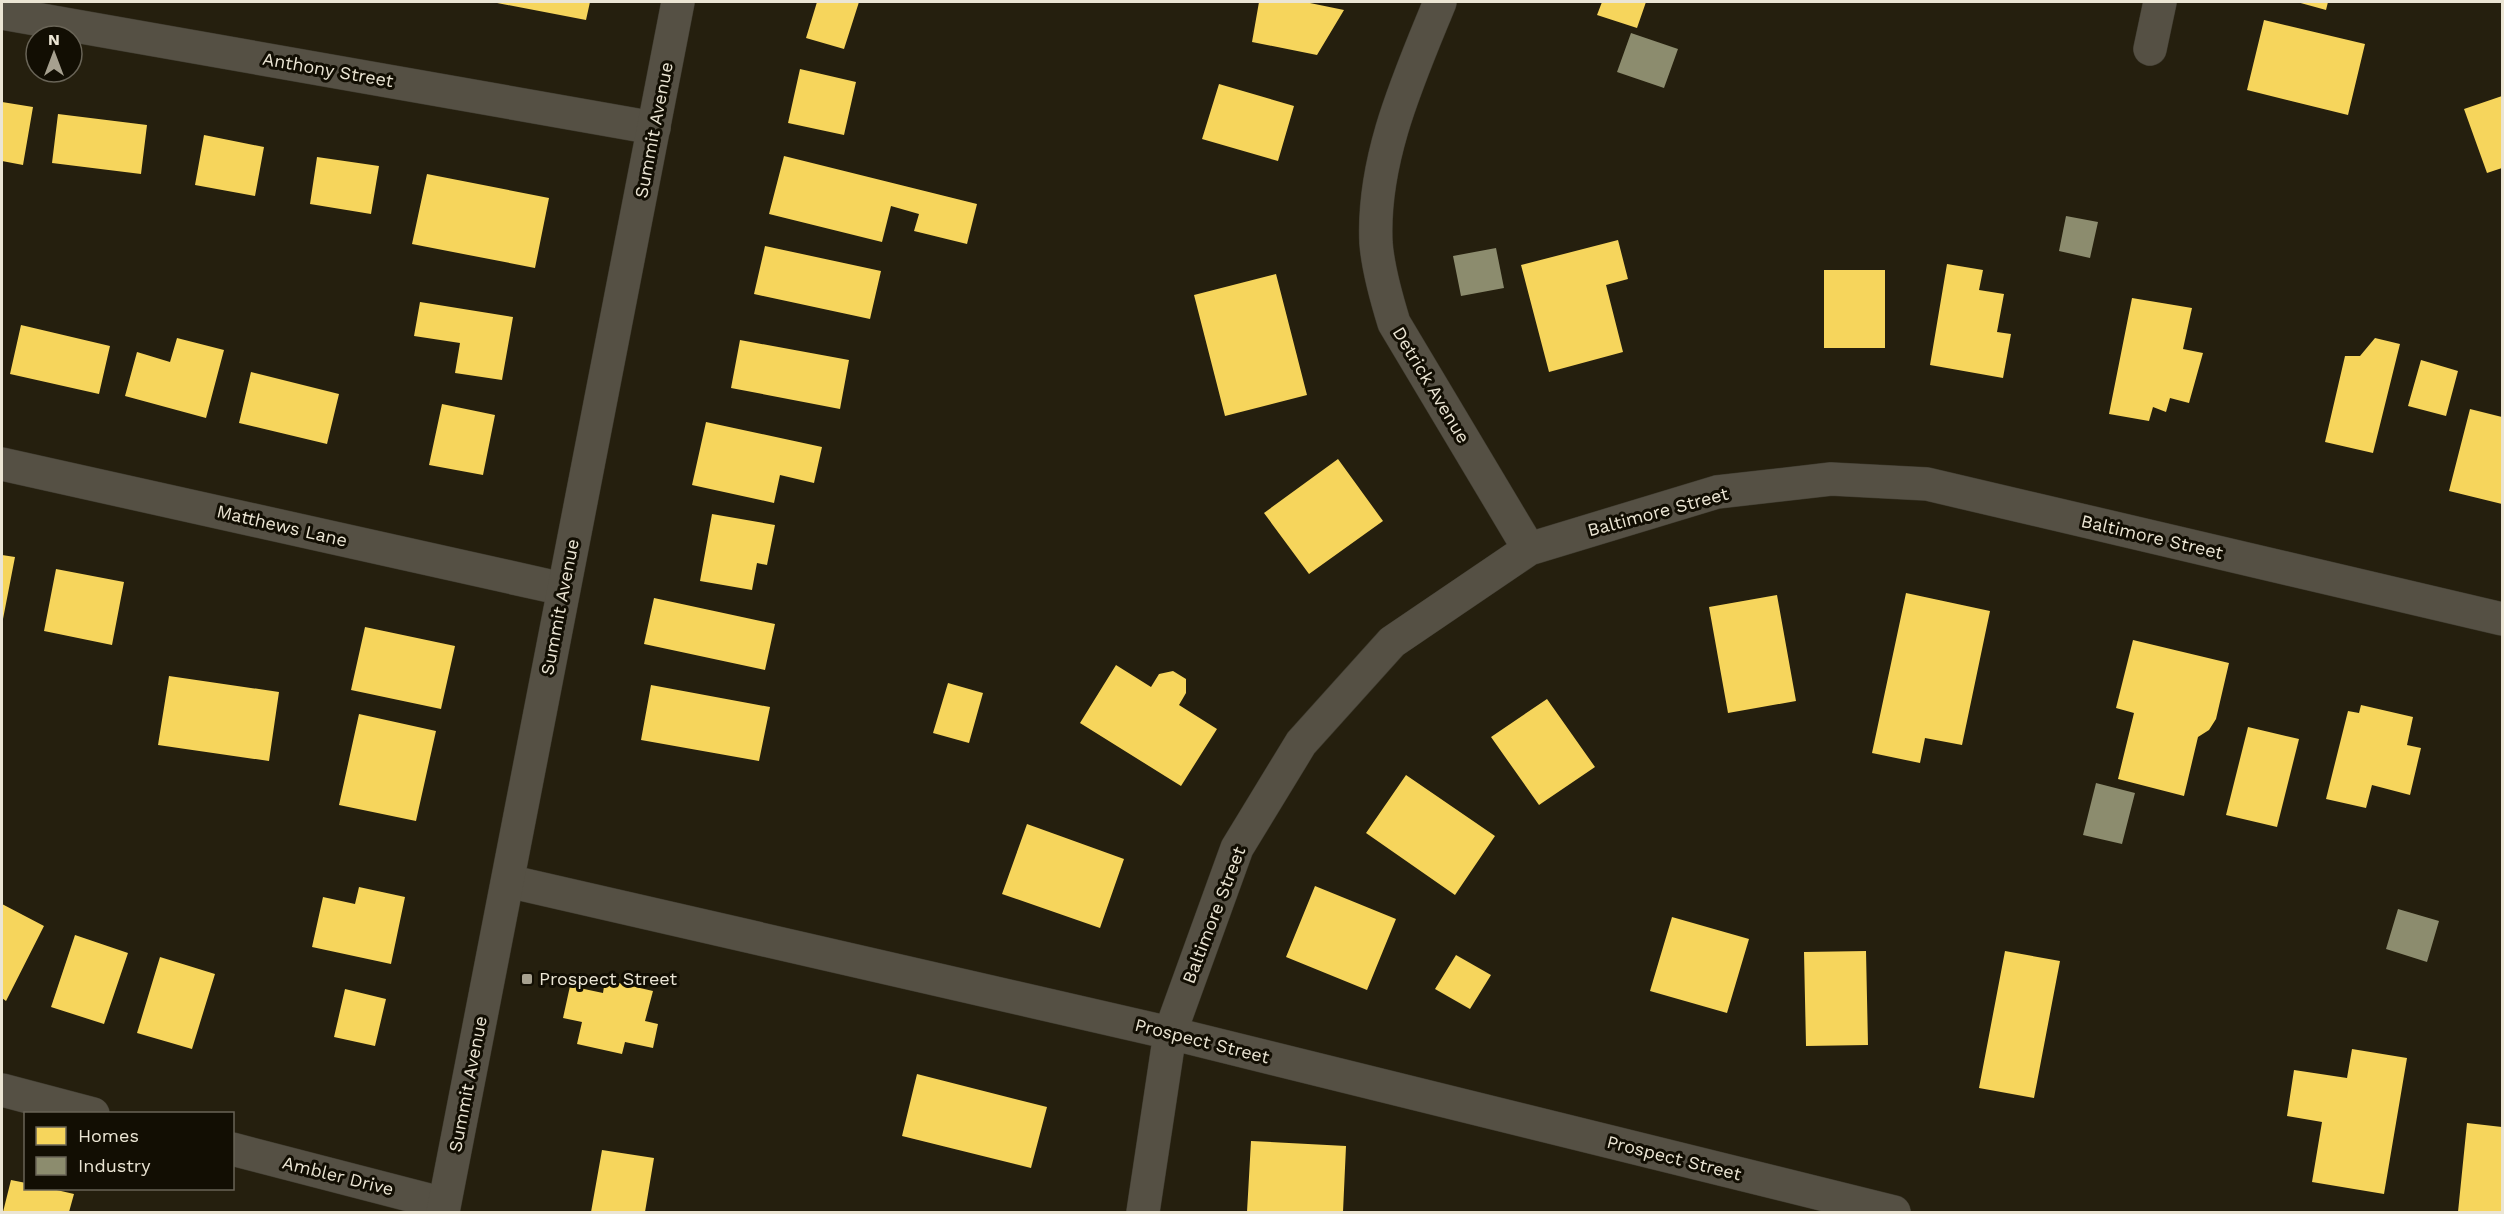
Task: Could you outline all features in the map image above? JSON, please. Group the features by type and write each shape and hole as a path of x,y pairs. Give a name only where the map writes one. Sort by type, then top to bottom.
{"street":[{"name":"Summit Avenue","path":"443,1208 678,2"},
{"name":"Detrick Avenue","path":"1440,2 1400,106 1380,174 1376,243 1385,296 1394,323 1529,549"},
{"path":"2150,49 2160,2"},
{"name":"Anthony Street","path":"2,13 654,128"},
{"name":"Matthews Lane","path":"2,464 563,589"},
{"name":"Baltimore Street","path":"1143,1212 1170,1033 1237,848 1301,743 1392,642 1529,549 1717,492 1831,480 1927,484 2502,620"},
{"name":"Prospect Street","path":"508,881 1170,1033 1894,1212"},
{"path":"2,1090 89,1112"},
{"name":"Ambler Drive","path":"234,1150 443,1208"}],"building: Homes":[{"path":"492,2 590,2 586,20"},
{"path":"817,2 859,2 844,49 806,38"},
{"path":"1259,2 1305,2 1344,10 1317,55 1252,42"},
{"path":"1602,2 1646,2 1637,28 1597,15"},
{"path":"2297,2 2328,2 2326,10"},
{"path":"2264,20 2365,44 2348,115 2247,90"},
{"path":"800,69 856,82 844,135 788,123"},
{"path":"1219,84 1294,106 1278,161 1202,139"},
{"path":"2502,96 2502,168 2487,173 2464,109"},
{"path":"2,102 33,107 23,165 2,161"},
{"path":"58,114 147,125 141,174 52,163"},
{"path":"204,135 264,147 255,196 195,185"},
{"path":"784,156 977,204 967,244 914,231 919,214 891,206 882,242 769,214"},
{"path":"317,157 379,166 371,214 310,204"},
{"path":"427,174 549,198 535,268 412,244"},
{"path":"1618,240 1628,279 1606,285 1623,352 1549,372 1521,265"},
{"path":"765,246 881,271 870,319 754,294"},
{"path":"1947,264 1983,270 1979,290 2004,294 1997,332 2011,334 2003,378 1930,365"},
{"path":"1824,270 1885,270 1885,348 1824,348"},
{"path":"1276,274 1307,395 1225,416 1194,295"},
{"path":"2132,298 2192,308 2183,349 2203,353 2189,403 2170,398 2166,412 2153,407 2149,421 2109,414"},
{"path":"420,302 513,317 502,380 455,373 460,343 414,336"},
{"path":"21,325 110,346 99,394 10,374"},
{"path":"177,338 224,350 206,418 125,396 137,352 170,362"},
{"path":"2375,338 2400,344 2373,453 2325,442 2345,356 2360,356"},
{"path":"740,340 849,360 840,409 731,388"},
{"path":"2421,360 2458,371 2446,416 2408,406"},
{"path":"251,372 339,394 327,444 239,423"},
{"path":"442,404 495,415 483,475 429,465"},
{"path":"2470,409 2502,417 2502,504 2449,491"},
{"path":"706,422 822,447 814,483 780,475 774,503 692,485"},
{"path":"1338,459 1383,521 1309,574 1264,513"},
{"path":"712,514 775,525 767,565 757,563 752,590 700,581"},
{"path":"2,555 15,557 3,619 2,618"},
{"path":"56,569 124,582 112,645 44,631"},
{"path":"1906,593 1990,611 1962,745 1925,738 1920,763 1872,753"},
{"path":"1777,595 1796,701 1728,713 1709,607"},
{"path":"654,598 775,624 765,670 644,644"},
{"path":"365,627 455,646 441,709 351,690"},
{"path":"2133,640 2229,663 2216,719 2209,730 2198,737 2184,796 2118,779 2134,713 2116,708"},
{"path":"1116,665 1151,687 1159,674 1173,671 1186,679 1186,693 1179,705 1217,729 1181,786 1080,723"},
{"path":"169,676 279,692 269,761 158,745"},
{"path":"948,683 983,693 969,743 933,733"},
{"path":"651,685 770,707 759,761 641,740"},
{"path":"1547,699 1595,767 1539,805 1491,737"},
{"path":"2361,705 2413,717 2407,745 2421,748 2410,795 2372,785 2366,808 2326,799 2348,711 2359,713"},
{"path":"359,714 436,731 416,821 339,805"},
{"path":"2248,727 2299,739 2277,827 2226,815"},
{"path":"1406,775 1495,836 1455,895 1366,833"},
{"path":"1027,824 1124,859 1100,928 1002,894"},
{"path":"1315,886 1396,919 1367,990 1286,957"},
{"path":"359,887 405,897 391,964 312,947 323,897 355,904"},
{"path":"2,904 44,926 6,1001 2,998"},
{"path":"1672,917 1749,939 1727,1013 1650,991"},
{"path":"75,935 128,953 104,1024 51,1007"},
{"path":"1866,951 1868,1045 1806,1046 1804,952"},
{"path":"2005,951 2060,961 2034,1098 1979,1088"},
{"path":"1456,955 1491,975 1470,1009 1435,989"},
{"path":"160,957 215,974 192,1049 137,1033"},
{"path":"605,980 653,991 645,1021 658,1024 653,1048 625,1042 622,1054 577,1044 582,1022 563,1018 570,986 603,993"},
{"path":"345,989 386,999 375,1046 334,1037"},
{"path":"2352,1049 2407,1058 2384,1194 2312,1182 2322,1122 2287,1116 2294,1070 2347,1078"},
{"path":"917,1074 1047,1107 1031,1168 902,1136"},
{"path":"2467,1123 2502,1127 2502,1212 2458,1212"},
{"path":"1251,1141 1346,1146 1343,1212 1247,1212"},
{"path":"602,1150 654,1158 645,1212 591,1212"},
{"path":"11,1180 24,1183 24,1190 57,1190 74,1194 69,1212 3,1212"}],"building: Industry":[{"path":"1631,33 1678,49 1664,88 1617,72"},
{"path":"2066,216 2098,222 2090,258 2059,251"},
{"path":"1496,248 1504,288 1461,296 1453,256"},
{"path":"2096,783 2135,793 2122,844 2083,835"},
{"path":"2398,909 2439,921 2427,962 2386,949"}],"place":[{"name":"Prospect Street","path":"527,979"}]}
